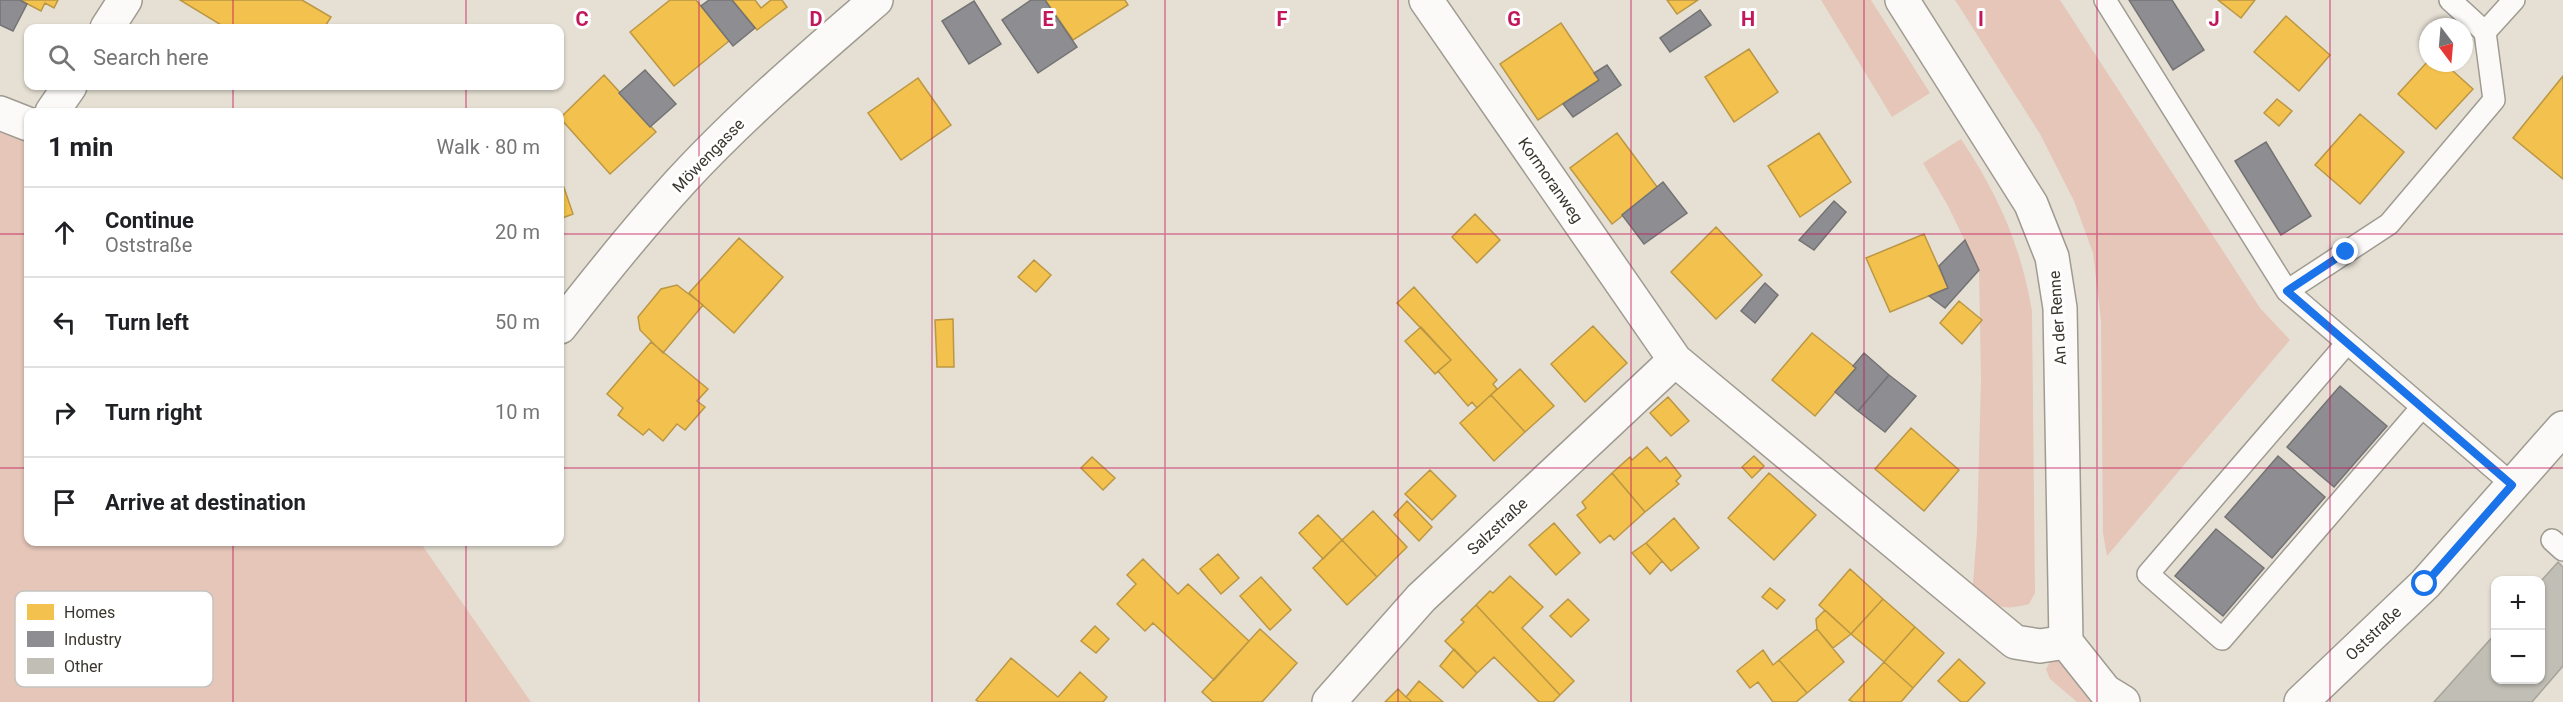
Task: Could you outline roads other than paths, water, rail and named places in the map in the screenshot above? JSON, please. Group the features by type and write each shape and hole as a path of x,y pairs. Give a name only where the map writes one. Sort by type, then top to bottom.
{"street":[{"path":"110,24 125,0"},
{"name":"Möwengasse","path":"564,322 682,179 766,95 876,0"},
{"name":"Kormoranweg","path":"1426,0 1675,360"},
{"name":"An der Renne","path":"1902,0 2031,204 2052,257 2060,308 2066,642"},
{"path":"55,108 66,90"},
{"path":"0,113 24,122"},
{"path":"1675,360 2015,642 2040,646 2066,642 2105,691 2123,702"},
{"name":"Salzstraße","path":"1329,702 1421,598 1675,360"},
{"name":"Oststraße","path":"2301,702 2425,584 2563,428"}],"lane":[{"path":"2104,0 2287,291 2512,485"},
{"path":"2287,291 2389,224 2494,100 2485,32 2450,0"},
{"path":"2485,32 2514,0"},
{"path":"2347,343 2148,574 2222,639 2422,407"}]}
